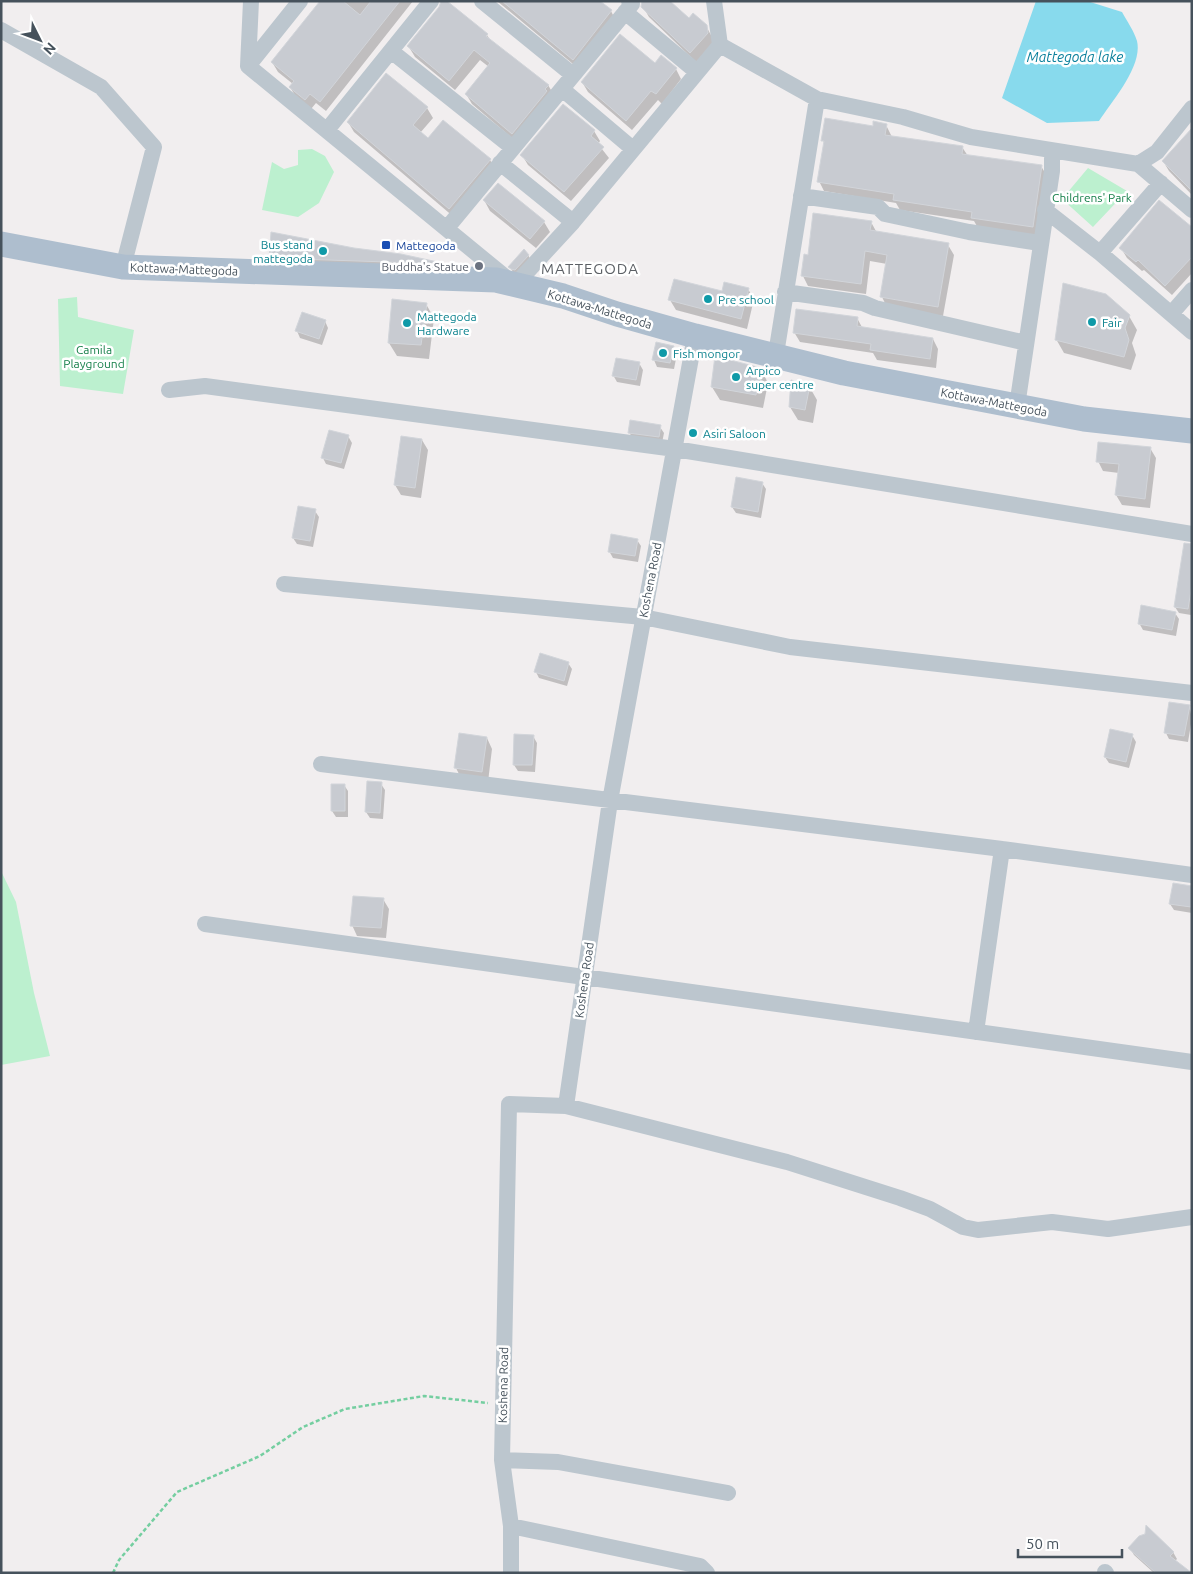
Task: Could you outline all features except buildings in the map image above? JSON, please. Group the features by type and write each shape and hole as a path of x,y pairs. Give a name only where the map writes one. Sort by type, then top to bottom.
{"main road":[{"name":"Kottawa-Mattegoda","path":"1,244 123,268 496,280 563,296 617,314 695,336 776,354 844,373 1084,419 1192,431"}],"street":[{"path":"248,66 251,1"},
{"path":"248,66 300,1"},
{"path":"327,130 432,1"},
{"path":"482,1 573,75"},
{"path":"248,66 515,285 573,222 720,44 714,1"},
{"path":"447,228 627,7 697,72"},
{"path":"1,30 101,86 154,147 123,268"},
{"path":"720,44 817,99 903,117 971,137 1052,152 1138,164 1192,210"},
{"path":"391,51 513,148"},
{"path":"562,89 633,149"},
{"path":"776,354 817,99"},
{"path":"1138,164 1157,152 1192,108"},
{"path":"1017,406 1052,172 1052,152"},
{"path":"500,163 573,222"},
{"path":"1100,253 1161,183"},
{"path":"800,196 878,207 885,214 1040,244"},
{"path":"1045,210 1100,253 1192,332"},
{"path":"1171,314 1192,290"},
{"path":"785,292 863,303 875,308 1026,343"},
{"name":"Koshena Road","path":"511,1573 511,1526 502,1460 509,1104 566,1106 610,801 695,336"},
{"path":"169,390 205,386 675,449 1192,534"},
{"path":"284,584 643,617 790,648 1192,693"},
{"path":"321,764 1002,849 1192,875"},
{"path":"976,1032 1002,849"},
{"path":"205,924 1192,1062"},
{"path":"566,1106 787,1162 900,1198 930,1209 963,1227 978,1230 1052,1222 1108,1229 1192,1217"},
{"path":"502,1460 558,1462 728,1494"},
{"path":"511,1526 700,1566 707,1573"}],"path":[{"path":"113,1573 119,1560 177,1492 260,1456 303,1427 345,1409 424,1396 502,1405"}],"green space":[{"path":"312,149 325,156 334,172 319,203 298,217 262,210 272,162 284,169 298,165 298,150"},
{"name":"Childrens' Park","path":"1088,168 1127,191 1093,227 1062,199"},
{"name":"Camila Playground","path":"77,297 78,317 134,330 123,394 60,386 58,299"},
{"path":"1,871 16,902 34,993 50,1056 1,1065"}],"water":[{"name":"Mattegoda lake","path":"1036,1 1087,1 1122,12 1132,30 1137,41 1138,51 1135,61 1125,83 1099,121 1047,123 1002,98"}],"place":[{"name":"Mattegoda","path":"386,245"},
{"name":"Bus stand mattegoda","path":"323,251"},
{"name":"Buddha's Statue","path":"479,266"},
{"name":"Pre school","path":"708,299"},
{"name":"Fair","path":"1092,322"},
{"name":"Mattegoda Hardware","path":"407,323"},
{"name":"Fish mongor","path":"663,353"},
{"name":"Arpico super centre","path":"736,377"},
{"name":"Asiri Saloon","path":"693,433"}],"district":[{"name":"MATTEGODA","path":"590,268"}]}
